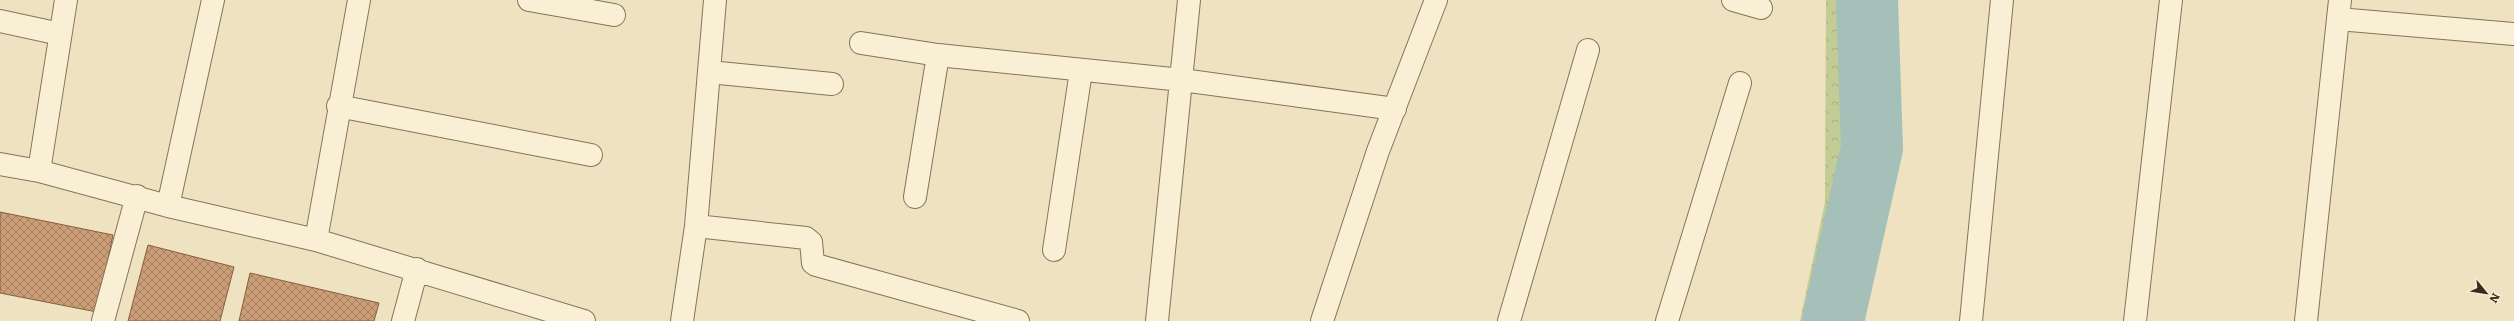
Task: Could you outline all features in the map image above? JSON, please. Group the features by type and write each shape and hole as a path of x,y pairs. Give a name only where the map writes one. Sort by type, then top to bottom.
{"street":[{"path":"39,171 66,0"},
{"path":"168,206 213,0"},
{"path":"316,240 338,106 358,0"},
{"path":"530,0 614,16"},
{"path":"682,321 696,226 715,0"},
{"path":"1157,321 1189,0"},
{"path":"1325,320 1378,151 1436,0"},
{"path":"1733,0 1761,8"},
{"path":"1971,321 2002,0"},
{"path":"2135,321 2171,0"},
{"path":"2306,321 2338,9 2514,34"},
{"path":"0,21 60,34"},
{"path":"861,43 938,55 1081,71 1182,80 1395,109"},
{"path":"1509,321 1588,50"},
{"path":"914,197 938,55"},
{"path":"1054,250 1081,71"},
{"path":"709,72 832,84"},
{"path":"1667,321 1740,83"},
{"path":"338,106 591,155"},
{"path":"0,164 39,171 137,196 168,206 316,240 417,269 584,321"},
{"path":"103,321 137,196"},
{"path":"696,226 806,238 811,242 813,263 816,265 1018,321"},
{"path":"403,321 417,269"}],"green space":[{"path":"1826,0 1877,0 1881,147 1867,279 1858,321 1800,321 1825,202"}],"building":[{"path":"0,212 113,235 97,312 0,293"},
{"path":"148,245 234,267 220,321 128,321"},
{"path":"250,273 379,303 374,321 239,321"}],"waterway":[{"path":"1833,321 1872,148 1867,0"}]}
